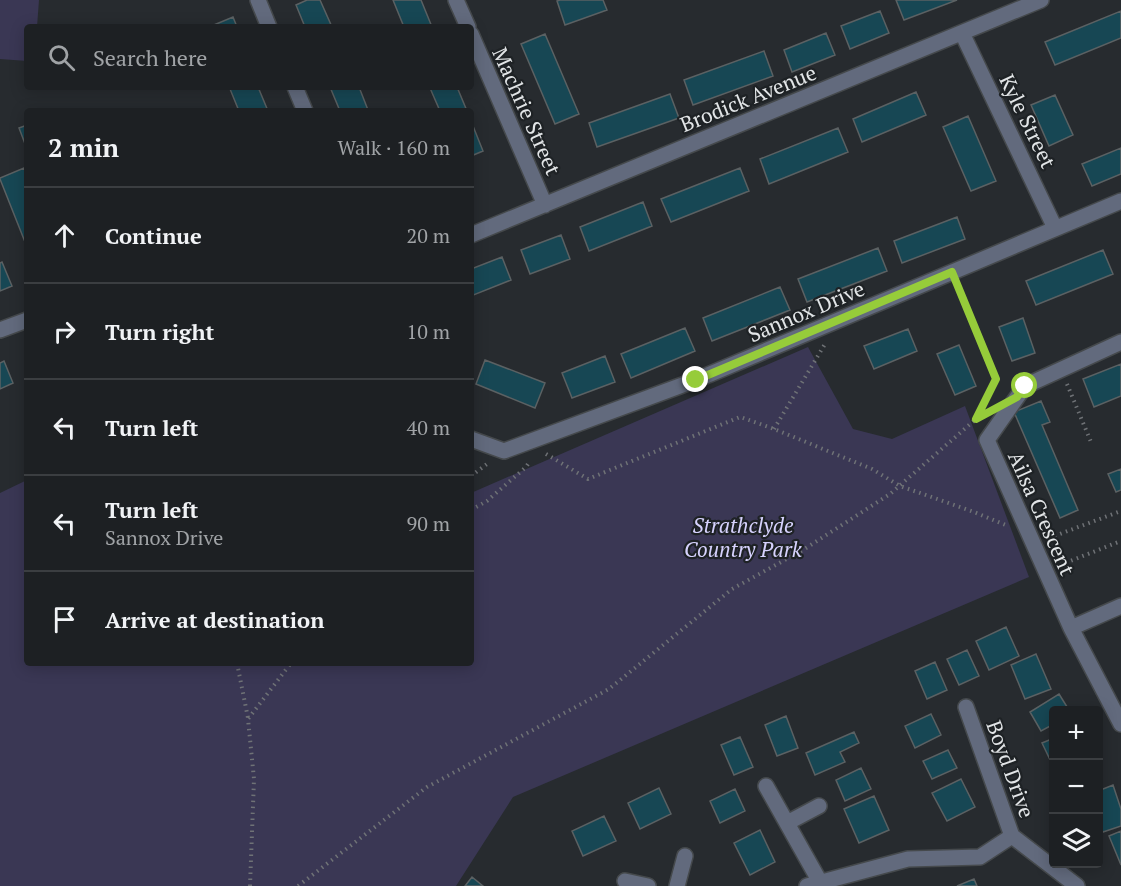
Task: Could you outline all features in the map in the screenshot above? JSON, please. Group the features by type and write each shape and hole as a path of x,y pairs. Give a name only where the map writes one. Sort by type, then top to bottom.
{"street":[{"path":"258,0 269,24"},
{"name":"Brodick Avenue","path":"474,234 1041,0"},
{"path":"459,1 467,24"},
{"name":"Kyle Street","path":"962,33 1055,228"},
{"name":"Machrie Street","path":"474,41 545,205"},
{"path":"295,90 303,108"},
{"name":"Sannox Drive","path":"474,440 504,451 696,380 1121,201"},
{"path":"0,330 24,321"},
{"name":"Ailsa Crescent","path":"1121,342 1025,386 987,440 1071,628 1121,724"},
{"path":"1071,628 1121,606"},
{"name":"Boyd Drive","path":"966,707 1012,836 1077,886"},
{"path":"766,786 787,824 813,884 908,859 980,857 1012,836"},
{"path":"787,824 819,806"},
{"path":"677,886 685,856"},
{"path":"625,881 648,886"}],"path":[{"path":"952,272 996,379 976,419"},
{"path":"774,429 839,320"},
{"path":"1061,370 1091,442"},
{"path":"298,886 428,787 609,689 732,590 803,550 890,494 976,419 986,413"},
{"path":"538,449 588,479 740,417 872,469 900,486 974,512 1031,540 1121,511"},
{"path":"474,508 487,501 525,466 547,435"},
{"path":"1045,571 1121,541"},
{"path":"238,666 248,718 254,779 250,886"},
{"path":"248,718 289,666"}],"green space":[{"path":"0,0 39,0 37,24 24,24 24,61 0,59"},
{"name":"Strathclyde Country Park","path":"808,347 853,429 892,439 965,406 1029,577 513,797 456,886 0,886 0,493 24,481 24,666 474,666 474,492"}],"building":[{"path":"307,0 320,0 331,24 304,24 296,5"},
{"path":"393,0 421,0 431,24 403,24"},
{"path":"603,0 607,10 565,25 557,1"},
{"path":"896,0 957,0 904,20"},
{"path":"880,11 889,33 850,49 841,26"},
{"path":"1121,11 1121,38 1055,65 1045,42"},
{"path":"233,17 236,24 216,24"},
{"path":"826,33 835,55 792,72 784,50"},
{"path":"545,34 579,114 555,124 521,44"},
{"path":"764,51 773,76 693,105 684,80"},
{"path":"230,90 259,90 267,108 238,108"},
{"path":"331,90 360,90 367,108 339,108"},
{"path":"431,90 458,90 466,108 439,108"},
{"path":"916,92 926,115 862,142 853,119"},
{"path":"670,94 679,118 597,147 589,123"},
{"path":"1055,95 1073,135 1049,146 1031,105"},
{"path":"968,116 996,181 971,191 943,127"},
{"path":"24,126 24,141 19,128"},
{"path":"474,128 483,151 474,155"},
{"path":"838,128 848,152 769,184 760,159"},
{"path":"1121,148 1121,174 1092,186 1082,164"},
{"path":"24,168 24,239 0,179"},
{"path":"740,168 749,191 671,222 661,199"},
{"path":"643,202 652,226 589,251 580,227"},
{"path":"957,217 965,239 902,263 894,241"},
{"path":"561,235 570,259 530,274 521,250"},
{"path":"878,248 887,271 807,302 798,279"},
{"path":"1103,250 1113,274 1036,305 1026,281"},
{"path":"502,257 511,280 474,295 474,268"},
{"path":"2,262 12,286 0,291 0,263"},
{"path":"780,287 790,310 712,341 703,318"},
{"path":"1023,318 1035,353 1012,361 999,327"},
{"path":"685,328 695,351 631,378 621,354"},
{"path":"908,329 917,351 874,369 864,346"},
{"path":"959,345 976,386 955,395 937,354"},
{"path":"605,356 615,382 572,398 562,373"},
{"path":"485,360 545,383 535,408 476,384"},
{"path":"4,361 13,383 0,389 0,363"},
{"path":"1121,364 1121,396 1094,407 1083,379"},
{"path":"1041,401 1050,422 1042,425 1078,510 1060,518 1014,412"},
{"path":"1121,469 1121,490 1116,492 1108,474"},
{"path":"1006,627 1019,656 989,670 976,641"},
{"path":"967,650 979,676 959,685 947,659"},
{"path":"1036,654 1051,689 1025,699 1011,665"},
{"path":"935,662 947,690 927,699 915,671"},
{"path":"1059,694 1066,706 1049,706 1049,727 1041,731 1030,712"},
{"path":"931,714 941,735 915,748 905,726"},
{"path":"786,716 798,748 777,756 765,725"},
{"path":"854,732 859,743 840,752 845,762 815,775 806,753"},
{"path":"740,737 753,767 734,775 721,745"},
{"path":"1049,740 1049,758 1042,743"},
{"path":"948,750 957,768 932,779 923,761"},
{"path":"861,768 871,789 845,801 836,780"},
{"path":"961,779 975,807 947,821 932,793"},
{"path":"1113,785 1121,809 1121,826 1103,832 1103,814 1103,789"},
{"path":"659,788 671,814 640,829 628,803"},
{"path":"735,789 745,811 720,823 710,801"},
{"path":"874,796 889,830 859,843 844,809"},
{"path":"604,816 616,841 583,856 572,831"},
{"path":"760,830 775,862 750,875 734,843"},
{"path":"1121,831 1121,865 1109,836"},
{"path":"472,877 483,886 465,886"},
{"path":"974,879 977,886 957,886"}],"route":[{"path":"696,380 952,272 996,379 976,419 1017,397 1025,386"}]}
